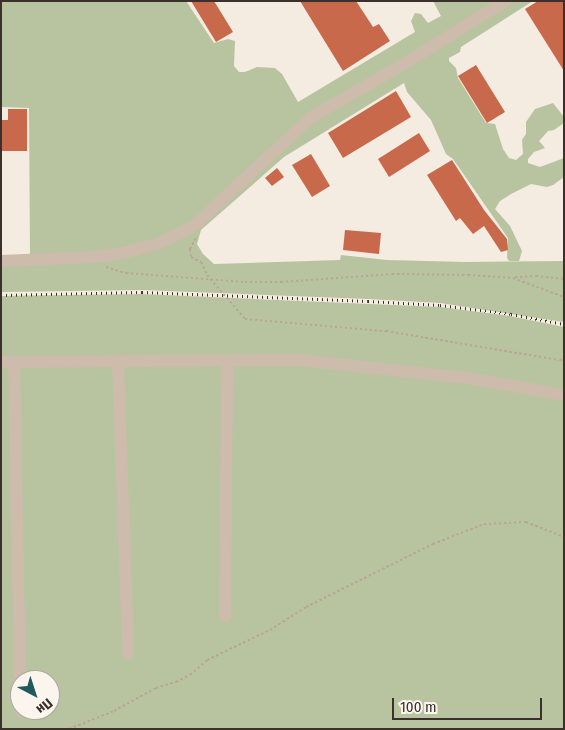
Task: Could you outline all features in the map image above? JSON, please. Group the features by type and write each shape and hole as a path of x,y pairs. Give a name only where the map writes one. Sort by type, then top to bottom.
{"street":[{"path":"1,261 95,257 142,249 157,244 196,224 310,118 412,59 505,1"},
{"path":"1,362 227,362 299,360 370,366 467,378 564,395"},
{"path":"14,362 20,670"},
{"path":"118,362 128,654"},
{"path":"225,616 227,362"}],"path":[{"path":"196,224 198,232 191,246 190,254 201,262 211,280 245,319 386,332 560,360 564,359"},
{"path":"95,257 108,268 126,273 211,280 280,282 392,274 513,278 524,276 564,279"},
{"path":"513,278 564,297"},
{"path":"69,729 114,711 156,688 176,682 190,674 207,660 270,630 306,607 433,544 484,524 526,522 564,537"}],"green space":[{"path":"1,1 186,1 214,43 228,39 235,41 234,66 239,72 245,72 257,67 275,68 282,74 298,102 415,32 411,21 415,13 421,14 428,23 441,16 433,1 497,1 410,55 316,109 194,221 156,241 123,250 30,256 29,108 1,107"},
{"path":"511,1 533,1 461,47 460,52 449,58 449,61 456,68 458,78 486,123 495,124 503,149 509,158 516,160 523,154 522,140 526,134 526,122 535,109 553,103 564,117 564,123 554,130 548,131 539,141 545,148 534,152 528,159 528,163 540,167 564,158 564,177 547,187 531,184 500,201 495,209 510,226 522,251 519,261 509,261 507,258 508,238 453,159 446,154 431,120 407,92 404,83 284,157 201,230 197,244 203,254 214,264 340,260 341,255 387,260 466,262 564,261 564,322 440,303 368,299 142,290 1,292 1,265 92,261 184,234 301,130"},
{"path":"141,294 440,307 510,316 564,327 564,729 1,729 1,296"}],"building":[{"path":"191,1 214,1 233,32 216,42"},
{"path":"300,1 356,1 373,27 379,24 390,41 343,71"},
{"path":"538,1 564,1 564,71 525,9"},
{"path":"476,65 505,112 487,123 458,76"},
{"path":"396,91 411,117 343,158 328,133"},
{"path":"8,109 27,109 27,151 1,151 1,120 8,120"},
{"path":"419,133 430,151 389,177 378,159"},
{"path":"311,154 330,186 312,197 292,165"},
{"path":"452,160 484,210 507,239 508,250 501,252 484,226 473,234 460,218 456,221 427,175"},
{"path":"277,168 284,177 272,186 265,178"},
{"path":"345,230 381,233 379,254 343,250"}],"railway":[{"path":"1,295 142,292 368,301 440,305 511,314 564,324"}]}
